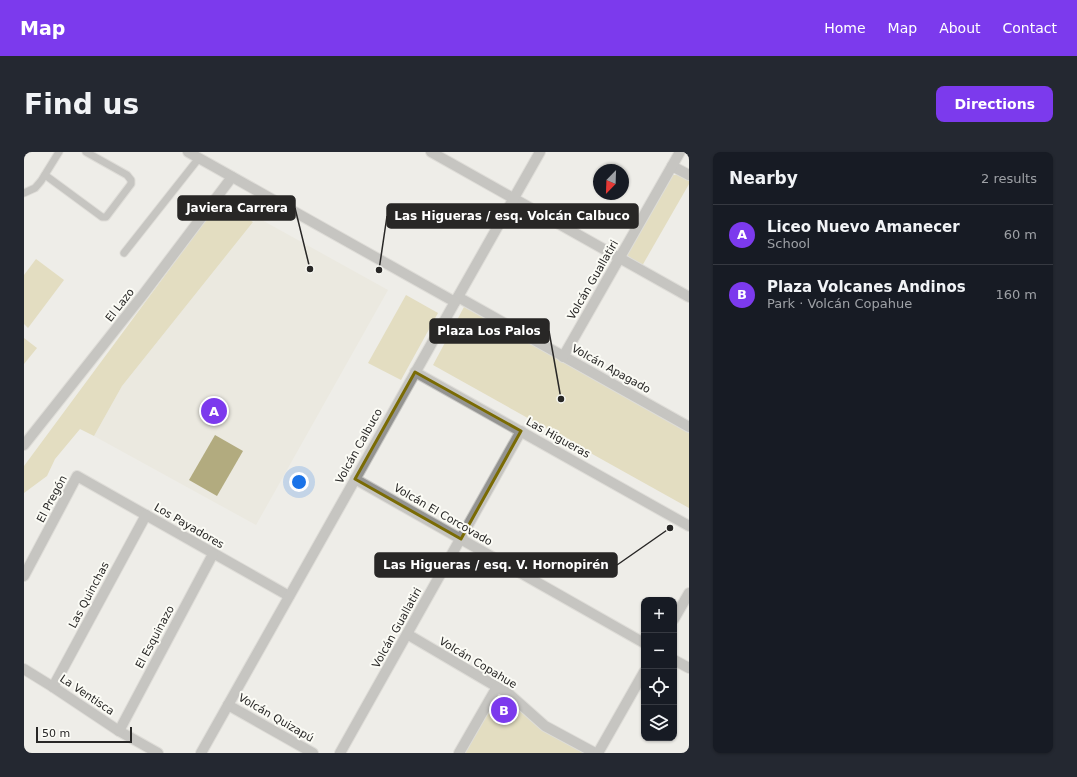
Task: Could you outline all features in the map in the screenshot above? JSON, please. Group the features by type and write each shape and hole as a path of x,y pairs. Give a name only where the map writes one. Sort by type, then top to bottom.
{"street":[{"path":"188,152 456,300"},
{"path":"431,152 689,297"},
{"name":"Volcán Calbuco","path":"201,753 540,152"},
{"name":"Volcán Guallatiri","path":"564,357 680,152"},
{"path":"672,166 689,175"},
{"name":"El Lazo","path":"24,445 142,296 232,177"},
{"name":"Volcán Apagado","path":"456,300 564,357 689,427"},
{"name":"Las Higueras","path":"415,372 689,526"},
{"name":"Volcán Guallatiri","path":"340,753 521,431"},
{"name":"Los Payadores","path":"78,476 289,596"},
{"name":"El Pregón","path":"24,576 78,476"},
{"name":"Volcán El Corcovado","path":"355,479 641,641"},
{"name":"Las Quinchas","path":"53,687 146,515"},
{"name":"El Esquinazo","path":"119,731 213,554"},
{"path":"677,614 689,593"},
{"name":"Volcán Copahue","path":"407,634 509,694 546,726 595,753"},
{"path":"677,662 689,668"},
{"name":"La Ventisca","path":"24,669 119,731 158,753"},
{"path":"598,753 641,677"},
{"path":"459,753 497,687"},
{"name":"Volcán Quizapú","path":"228,705 313,753"}],"lane":[{"path":"24,193 35,188 59,152"},
{"path":"45,175 102,217 106,217 131,184 131,180 127,176 86,152"},
{"path":"124,253 199,158"}],"highlighted area":[{"path":"415,372 521,431 461,539 355,479"}],"shaded area":[{"path":"672,175 680,175 689,180 689,184 642,266 628,256 627,253"},
{"path":"220,201 253,222 122,386 94,436 80,429 55,459 47,476 24,493 24,466"},
{"path":"260,219 388,290 256,525 94,436 122,386 253,222"},
{"path":"36,259 64,280 28,328 24,324 24,275"},
{"path":"406,295 438,313 401,380 368,363"},
{"path":"464,307 689,432 689,508 433,365"},
{"path":"24,338 37,348 24,364"},
{"path":"498,693 540,727 584,753 464,753"}],"building":[{"path":"215,435 243,451 217,496 189,480"}],"place":[{"name":"Javiera Carrera","path":"310,269"},
{"name":"Las Higueras / esq. Volcán Calbuco","path":"379,270"},
{"name":"Plaza Los Palos","path":"561,399"},
{"name":"Liceo Nuevo Amanecer","path":"214,411"},
{"name":"Las Higueras / esq. V. Hornopirén","path":"670,528"},
{"name":"Plaza Volcanes Andinos","path":"504,710"}]}
